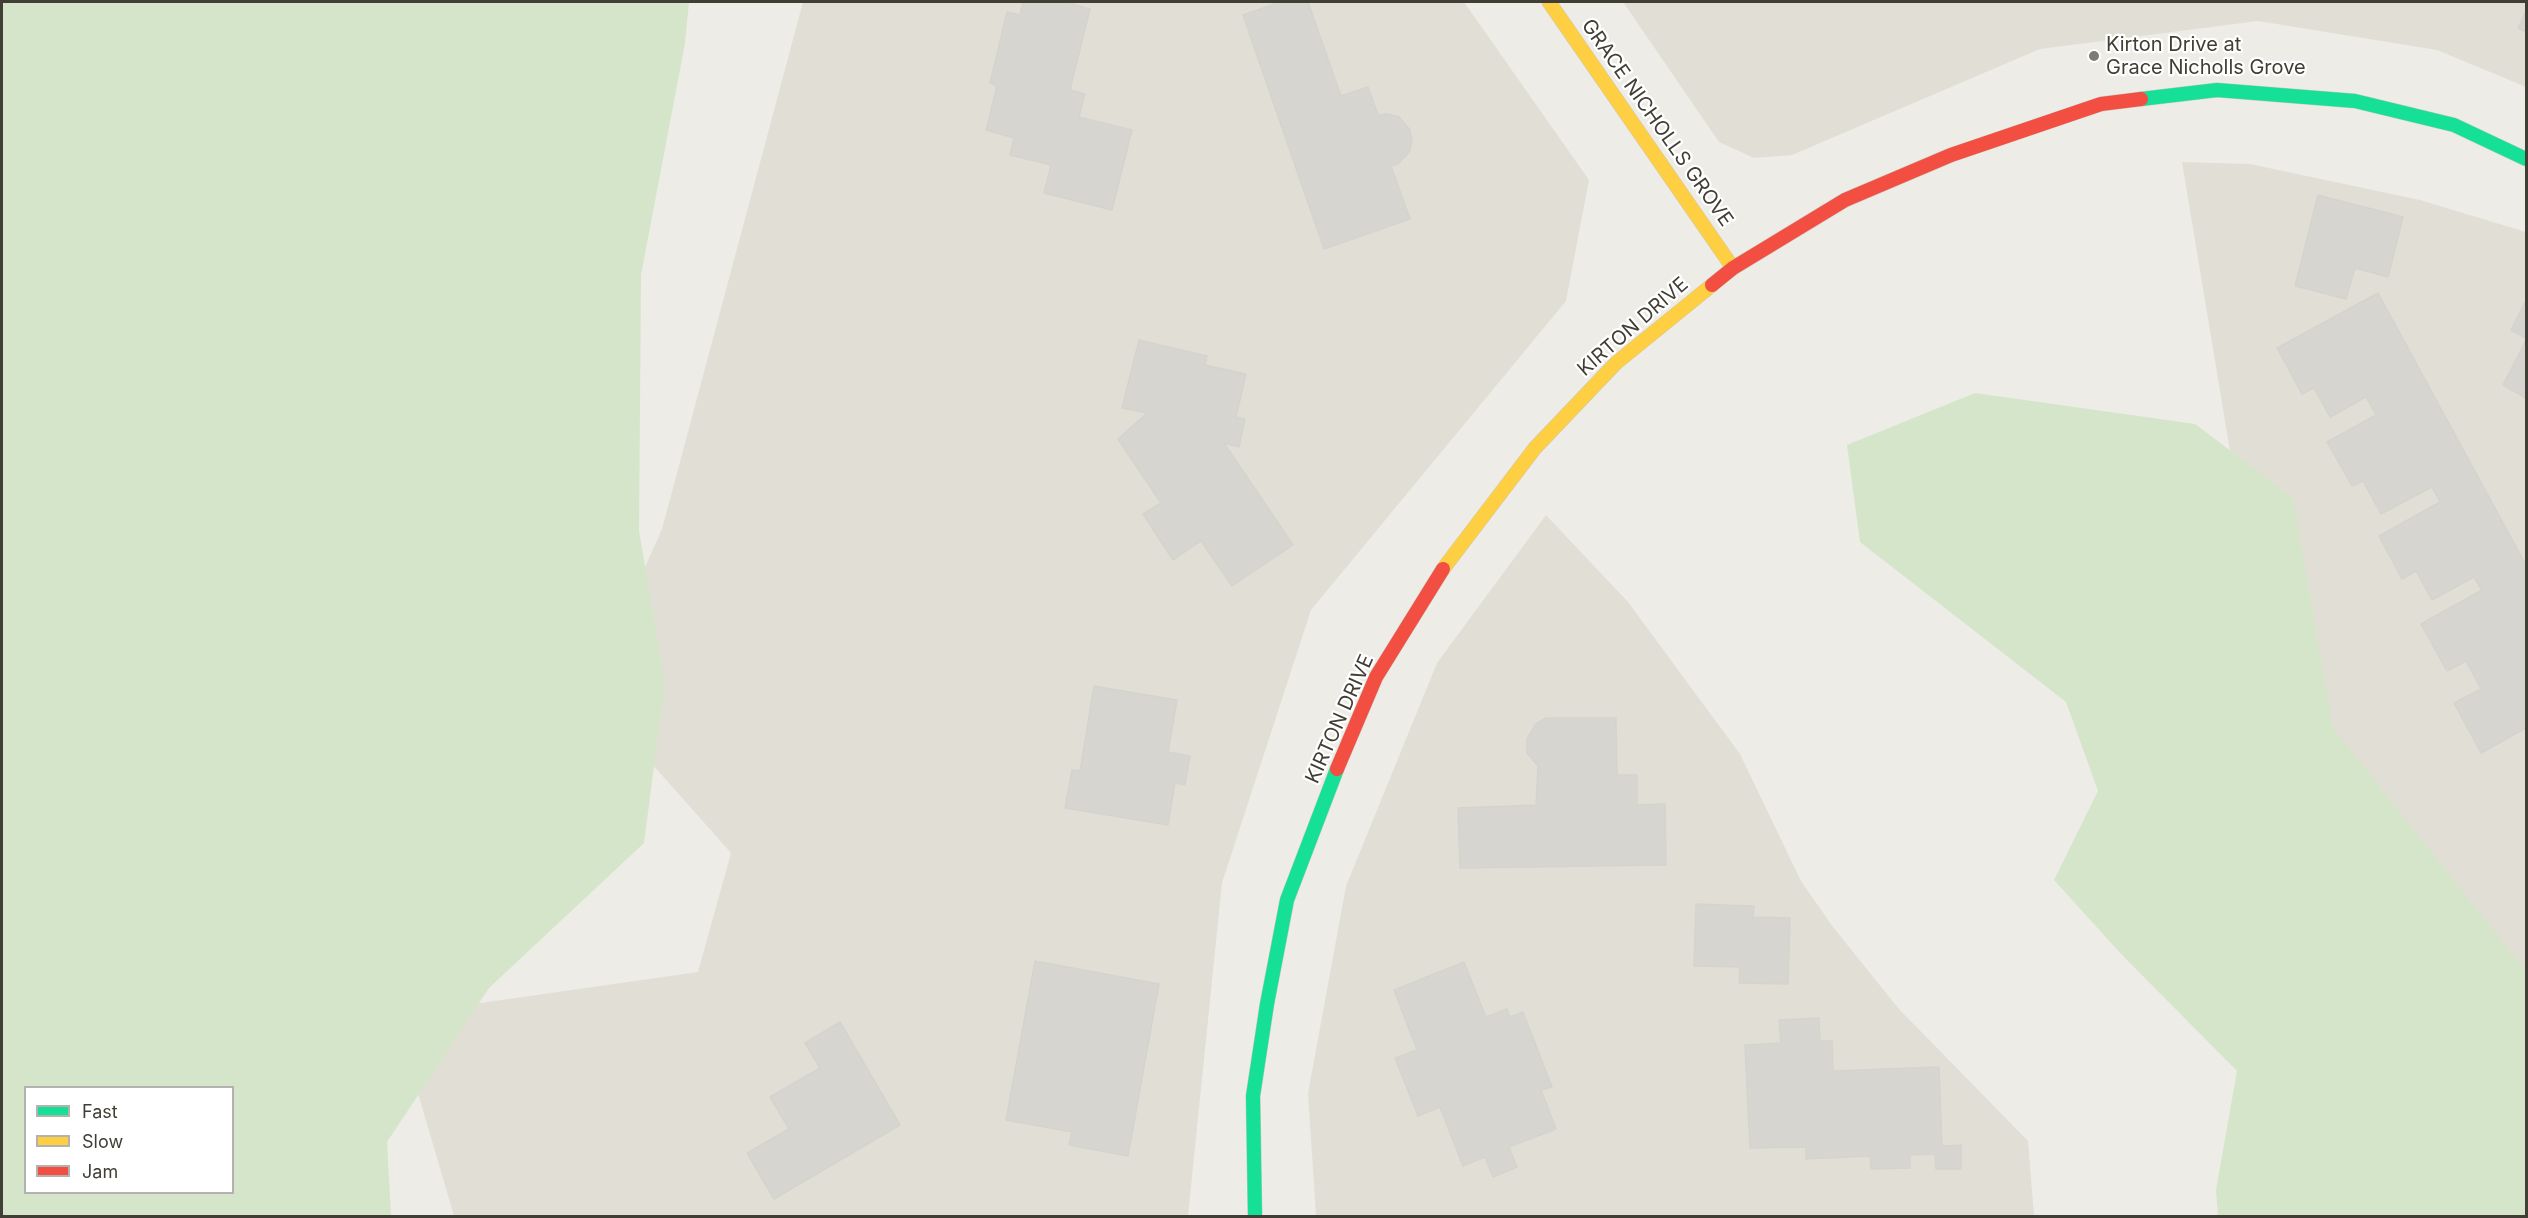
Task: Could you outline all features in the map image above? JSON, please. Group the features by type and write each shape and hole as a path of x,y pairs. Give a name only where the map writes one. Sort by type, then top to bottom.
{"street":[{"name":"GRACE NICHOLLS GROVE","path":"1549,2 1733,268"},
{"name":"KIRTON DRIVE","path":"1255,1216 1253,1096 1267,1004 1287,900 1329,789 1376,677 1451,556 1535,448 1616,363 1733,268 1845,200 1951,155 2101,104 2217,90 2355,101 2454,125 2526,159"}],"shaded area":[{"path":"803,2 1464,2 1589,180 1566,301 1311,610 1222,883 1188,1216 454,1216 410,1066 445,1008 698,972 731,853 589,693 662,529"},
{"path":"1623,2 2526,2 2526,87 2437,50 2258,21 2040,49 1792,155 1754,158 1719,142"},
{"path":"2182,162 2250,164 2420,200 2526,232 2526,1216 2250,572"},
{"path":"1546,515 1628,602 1740,754 1801,881 1833,927 1899,1009 2028,1141 2034,1216 1316,1216 1308,1093 1346,886 1437,663"}],"green space":[{"path":"2,2 689,2 685,43 641,275 639,531 665,682 644,843 489,988 387,1142 391,1216 2,1216"},
{"path":"1975,393 2195,424 2293,498 2333,728 2524,969 2526,977 2526,1216 2218,1216 2216,1190 2237,1071 2123,956 2054,880 2098,791 2066,702 1860,542 1847,445"}],"building":[{"path":"1023,2 1066,2 1090,9 1070,90 1085,94 1079,117 1132,130 1112,210 1044,193 1051,165 1010,155 1014,138 986,130 997,86 990,83 1007,12 1020,15"},
{"path":"1280,2 1308,2 1341,96 1368,87 1378,115 1387,114 1399,117 1410,130 1412,142 1409,152 1398,164 1391,166 1410,219 1324,249 1243,15"},
{"path":"2526,11 2526,32 2518,28"},
{"path":"2318,195 2403,217 2388,277 2355,268 2346,299 2295,286"},
{"path":"2378,293 2526,565 2526,728 2481,753 2454,703 2481,689 2466,661 2447,671 2421,624 2482,590 2474,577 2432,600 2416,571 2402,579 2379,536 2440,502 2432,487 2381,514 2363,481 2352,486 2327,442 2376,415 2366,397 2330,417 2314,388 2302,394 2277,348"},
{"path":"2526,300 2526,338 2511,330"},
{"path":"1139,340 1207,356 1205,365 1246,374 1236,417 1245,419 1239,447 1224,443 1293,545 1232,586 1201,541 1173,560 1143,514 1161,503 1118,439 1147,413 1122,408"},
{"path":"2526,340 2526,398 2503,385"},
{"path":"1094,686 1177,700 1168,752 1190,756 1185,785 1175,783 1168,825 1065,808 1072,770 1080,771"},
{"path":"1546,718 1616,718 1617,775 1637,775 1637,805 1665,804 1666,865 1460,868 1458,808 1536,805 1538,766 1527,753 1527,739 1536,724"},
{"path":"1696,904 1754,906 1753,917 1790,918 1788,984 1739,983 1740,967 1694,966"},
{"path":"1035,961 1159,984 1128,1156 1069,1145 1072,1132 1006,1120"},
{"path":"1464,962 1486,1017 1507,1009 1510,1017 1523,1012 1552,1087 1541,1090 1556,1129 1509,1147 1517,1167 1493,1177 1485,1157 1463,1166 1440,1107 1418,1116 1395,1058 1417,1050 1394,990"},
{"path":"1819,1018 1820,1041 1832,1041 1833,1071 1939,1067 1942,1146 1961,1145 1961,1169 1936,1169 1935,1154 1910,1155 1910,1168 1871,1169 1870,1156 1806,1159 1806,1147 1750,1148 1745,1045 1781,1043 1779,1020"},
{"path":"840,1022 900,1125 774,1199 747,1153 789,1129 770,1097 820,1068 805,1043"}],"traffic: fast":[{"path":"2141,99 2217,90 2355,101 2454,125 2526,159"},
{"path":"1255,1216 1253,1096 1267,1004 1287,900 1337,769"}],"traffic: slow":[{"path":"1549,2 1733,268"},
{"path":"1443,569 1535,448 1616,363 1712,285"}],"traffic: jam":[{"path":"1712,285 1733,268 1845,200 1951,155 2101,104 2141,99"},
{"path":"1337,769 1376,677 1443,569"}],"place":[{"name":"Kirton Drive at Grace Nicholls Grove","path":"2094,56"}]}
